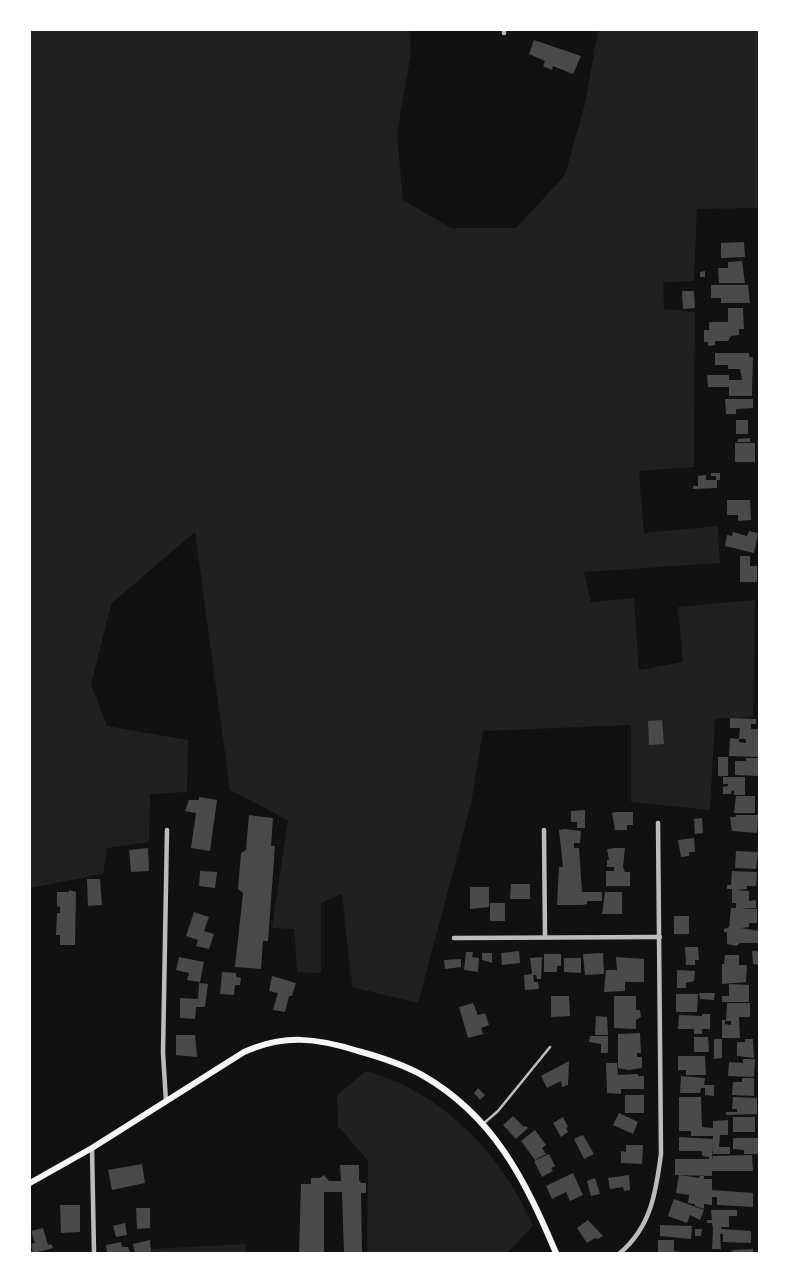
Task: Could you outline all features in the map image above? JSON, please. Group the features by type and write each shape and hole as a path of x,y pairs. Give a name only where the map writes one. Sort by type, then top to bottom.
{"main road":[{"path":"30,1183 92,1148 237,1056 264,1043 284,1039 308,1039 347,1047 396,1063 421,1074 451,1094 483,1124 517,1170 556,1253"}],"street":[{"path":"620,1253 632,1243 644,1225 656,1191 662,1116 658,823"},
{"path":"166,1102 163,1053 167,830"},
{"path":"544,830 545,938"},
{"path":"454,938 660,937"},
{"path":"92,1148 94,1253"}],"lane":[{"path":"483,1124 498,1111 550,1047"}],"shaded area":[{"path":"30,30 409,30 411,52 397,134 403,200 451,228 516,228 565,175 585,104 598,30 759,30 759,208 697,209 694,281 663,282 664,309 695,312 694,467 639,471 644,533 718,526 720,563 584,572 591,602 634,598 639,670 683,662 678,607 755,600 753,717 715,719 710,810 631,802 631,725 483,731 471,804 418,1003 352,987 342,894 321,903 321,973 297,972 294,929 272,928 288,820 230,790 195,532 111,604 91,684 107,726 188,740 187,792 150,794 149,842 107,848 103,874 30,888"},
{"path":"366,1071 393,1080 420,1094 444,1110 487,1151 505,1175 533,1226 507,1253 367,1253 368,1161 338,1126 337,1095"},
{"path":"246,1244 246,1253 151,1253 152,1249"}],"building":[{"path":"534,40 581,56 573,74 553,66 552,70 543,66 545,61 529,54"},
{"path":"744,242 745,257 721,258 721,243"},
{"path":"742,261 745,283 719,283 718,268 728,268 728,262"},
{"path":"705,271 705,277 700,277 700,272"},
{"path":"711,285 748,285 750,303 721,303 721,298 711,298"},
{"path":"682,291 694,291 695,308 683,309"},
{"path":"728,308 743,308 744,329 739,329 739,335 731,336 728,341 715,341 715,345 708,346 708,342 704,342 704,330 709,330 709,322 728,322"},
{"path":"715,353 749,353 749,357 753,357 752,396 729,396 729,387 708,387 707,375 729,375 729,380 742,380 740,369 728,369 728,365 715,365"},
{"path":"725,399 753,399 753,408 736,409 736,414 726,414"},
{"path":"736,420 748,420 748,434 736,434"},
{"path":"750,438 750,442 737,442 738,439"},
{"path":"735,443 755,443 755,462 735,462"},
{"path":"711,473 720,473 720,480 716,480 716,476 711,476"},
{"path":"706,475 706,480 717,480 717,488 693,489 693,486 698,486 698,476"},
{"path":"727,500 750,500 751,520 738,521 738,515 727,515"},
{"path":"749,531 758,533 754,553 725,546 727,535 732,536 733,532 747,536"},
{"path":"740,556 750,556 750,566 757,566 757,582 740,582"},
{"path":"730,718 756,719 756,724 751,724 751,729 759,729 759,757 729,756 730,738 739,739 740,728 730,728","holes":["739,739 746,739 746,743 739,742"]},
{"path":"662,720 664,744 649,745 648,721"},
{"path":"718,757 728,757 728,776 718,776"},
{"path":"746,758 759,758 759,776 735,775 735,761 746,761"},
{"path":"723,777 745,777 745,795 734,795 732,790 731,794 723,794 723,787 728,786 728,784 723,784"},
{"path":"736,796 755,796 755,813 734,813"},
{"path":"199,797 217,800 210,851 191,848 196,813 185,811 189,800 199,800"},
{"path":"585,810 585,828 577,828 577,822 571,822 571,811"},
{"path":"633,812 633,825 627,825 627,830 615,830 612,813"},
{"path":"249,815 273,818 271,846 275,846 268,941 263,941 261,969 235,967 243,893 238,889 241,853 246,850"},
{"path":"736,815 758,815 757,833 732,831 730,817 736,817"},
{"path":"702,818 703,833 695,834 694,819"},
{"path":"559,830 581,831 580,843 574,843 574,848 579,848 582,892 602,892 602,901 587,901 587,904 582,905 557,905 559,867 563,867"},
{"path":"694,838 695,852 689,852 689,856 681,857 678,840"},
{"path":"148,848 149,871 131,872 129,850"},
{"path":"625,848 623,867 625,872 630,872 630,886 606,886 606,871 614,871 614,867 607,867 607,860 609,860 607,849"},
{"path":"736,851 758,852 756,869 735,868"},
{"path":"200,871 217,872 215,888 199,886"},
{"path":"732,871 757,872 756,886 747,886 747,889 737,890 749,891 749,901 756,900 756,908 740,909 757,909 757,923 749,923 749,927 741,928 759,931 759,943 740,943 736,946 727,944 727,932 724,932 724,929 729,927 731,908 736,908 736,903 732,903 732,889 727,889 727,885 731,885"},
{"path":"87,879 100,879 102,905 88,906"},
{"path":"511,884 530,884 530,899 510,899"},
{"path":"470,887 489,887 489,907 470,909"},
{"path":"69,890 76,892 75,945 60,945 60,935 56,935 57,913 60,913 60,906 57,907 57,892 69,892"},
{"path":"605,892 622,892 622,914 602,914"},
{"path":"490,903 505,903 505,921 490,921"},
{"path":"194,912 209,917 204,931 214,934 209,949 196,946 198,940 186,936"},
{"path":"674,916 689,916 689,934 674,934"},
{"path":"685,947 698,947 699,960 695,960 695,965 686,965"},
{"path":"519,951 520,963 502,965 501,953"},
{"path":"752,951 759,951 759,965 753,964"},
{"path":"466,952 473,952 472,957 479,958 478,972 464,970"},
{"path":"482,953 492,953 492,963 482,960"},
{"path":"603,953 604,974 585,975 583,954"},
{"path":"544,954 561,954 561,966 557,966 557,972 544,972"},
{"path":"725,955 739,955 739,965 747,965 746,982 722,984 722,964 724,964"},
{"path":"179,957 204,962 200,982 187,980 189,973 176,970"},
{"path":"542,957 541,979 537,979 536,975 533,975 534,982 538,982 539,989 525,990 524,975 532,974 530,958"},
{"path":"616,957 644,959 644,982 625,982 625,991 604,992 606,970 617,970"},
{"path":"564,958 581,958 581,973 564,972"},
{"path":"461,959 461,967 445,969 444,960"},
{"path":"677,970 695,971 694,981 686,983 686,988 677,988"},
{"path":"222,972 236,973 236,977 241,978 240,985 235,985 234,995 220,994"},
{"path":"272,976 296,983 292,996 289,996 285,1012 273,1010 278,993 269,991"},
{"path":"199,983 208,984 205,1007 196,1007 195,1019 180,1018 180,998 198,999"},
{"path":"729,984 749,985 749,1002 722,1002 722,996 729,996"},
{"path":"699,993 715,993 714,1000 700,999"},
{"path":"676,994 698,994 697,1012 676,1012"},
{"path":"551,996 569,996 570,1016 551,1017"},
{"path":"614,996 636,996 636,1010 640,1010 641,1017 636,1020 636,1029 614,1028"},
{"path":"473,1003 478,1015 485,1013 489,1025 481,1028 483,1034 468,1038 459,1007"},
{"path":"727,1003 750,1003 750,1017 739,1017 740,1038 722,1038 722,1020 725,1020 725,1024 731,1025 731,1021 726,1021"},
{"path":"702,1014 710,1014 710,1029 702,1029 702,1034 694,1034 694,1029 678,1029 679,1015 702,1016"},
{"path":"596,1016 607,1017 608,1035 595,1035"},
{"path":"640,1033 641,1053 637,1053 637,1057 642,1057 642,1068 629,1070 618,1068 618,1034"},
{"path":"176,1035 195,1035 197,1057 176,1055"},
{"path":"590,1036 608,1036 608,1053 601,1053 601,1044 589,1042"},
{"path":"694,1037 708,1037 709,1052 694,1052"},
{"path":"714,1039 722,1039 722,1058 714,1059"},
{"path":"745,1039 753,1039 754,1058 737,1056 737,1042 745,1042"},
{"path":"678,1056 705,1056 706,1075 686,1075 686,1070 678,1070"},
{"path":"743,1059 755,1059 754,1077 728,1076 729,1062 743,1063"},
{"path":"569,1061 568,1085 562,1087 561,1081 547,1088 541,1076"},
{"path":"606,1063 617,1063 618,1075 638,1074 638,1076 644,1076 644,1089 621,1089 621,1094 607,1093"},
{"path":"681,1076 705,1078 704,1085 714,1085 714,1096 705,1095 705,1088 701,1088 700,1093 680,1093"},
{"path":"742,1078 754,1078 754,1096 732,1095 733,1082 742,1082"},
{"path":"478,1088 485,1095 480,1100 474,1093"},
{"path":"625,1095 644,1095 644,1113 625,1113"},
{"path":"679,1097 701,1097 702,1127 713,1128 713,1121 728,1120 728,1135 720,1135 719,1147 730,1147 730,1154 713,1154 713,1146 712,1161 713,1156 752,1155 753,1171 712,1171 712,1176 675,1175 675,1159 709,1159 709,1157 702,1156 702,1151 679,1151 679,1137 713,1139 713,1136 691,1136 691,1131 679,1131"},
{"path":"733,1097 757,1098 757,1114 726,1115 726,1112 737,1112 737,1109 732,1109"},
{"path":"619,1113 638,1122 633,1134 613,1125"},
{"path":"513,1116 524,1127 528,1128 516,1139 503,1125"},
{"path":"563,1117 568,1127 566,1128 568,1132 561,1137 553,1123"},
{"path":"733,1117 755,1117 755,1132 733,1132"},
{"path":"535,1130 546,1145 542,1148 546,1154 535,1160 521,1141"},
{"path":"583,1135 594,1154 584,1159 574,1139"},
{"path":"733,1138 759,1138 759,1154 744,1154 744,1150 733,1149"},
{"path":"626,1145 643,1145 642,1164 621,1163 621,1151 626,1152"},
{"path":"549,1154 555,1166 551,1168 553,1171 542,1177 534,1161"},
{"path":"142,1164 145,1183 112,1190 108,1170"},
{"path":"340,1165 359,1165 359,1180 361,1183 366,1183 366,1193 361,1193 362,1253 344,1253 342,1192 324,1192 324,1253 299,1253 301,1184 311,1184 311,1178 320,1178 324,1175 329,1181 341,1181"},
{"path":"573,1173 583,1195 570,1201 566,1192 552,1199 546,1186"},
{"path":"629,1175 630,1190 624,1191 623,1187 610,1189 608,1178"},
{"path":"679,1175 699,1178 704,1176 704,1179 712,1179 712,1205 704,1204 704,1209 695,1206 695,1204 688,1203 689,1195 676,1193"},
{"path":"595,1178 600,1194 591,1196 587,1181"},
{"path":"712,1190 753,1193 753,1207 717,1205 717,1197 712,1197"},
{"path":"674,1199 704,1210 700,1220 690,1215 687,1223 668,1216"},
{"path":"60,1205 80,1205 80,1232 61,1233"},
{"path":"136,1208 150,1208 150,1228 137,1229"},
{"path":"711,1210 737,1210 737,1216 729,1216 729,1227 721,1227 721,1229 751,1231 751,1243 723,1242 723,1234 720,1234 721,1249 712,1249 713,1228 712,1223 707,1223 707,1220 712,1220"},
{"path":"588,1220 603,1236 587,1243 577,1228"},
{"path":"125,1223 127,1235 116,1237 113,1226"},
{"path":"660,1225 692,1226 691,1239 660,1236"},
{"path":"43,1228 48,1245 51,1244 53,1248 33,1253 31,1244 35,1243 31,1231"},
{"path":"695,1229 702,1229 701,1236 695,1236"},
{"path":"150,1240 151,1252 135,1253 133,1244"},
{"path":"658,1240 674,1240 674,1251 688,1253 658,1253"},
{"path":"121,1242 122,1247 128,1247 130,1253 107,1253 106,1245"},
{"path":"753,1249 753,1253 731,1253 733,1250"}]}
